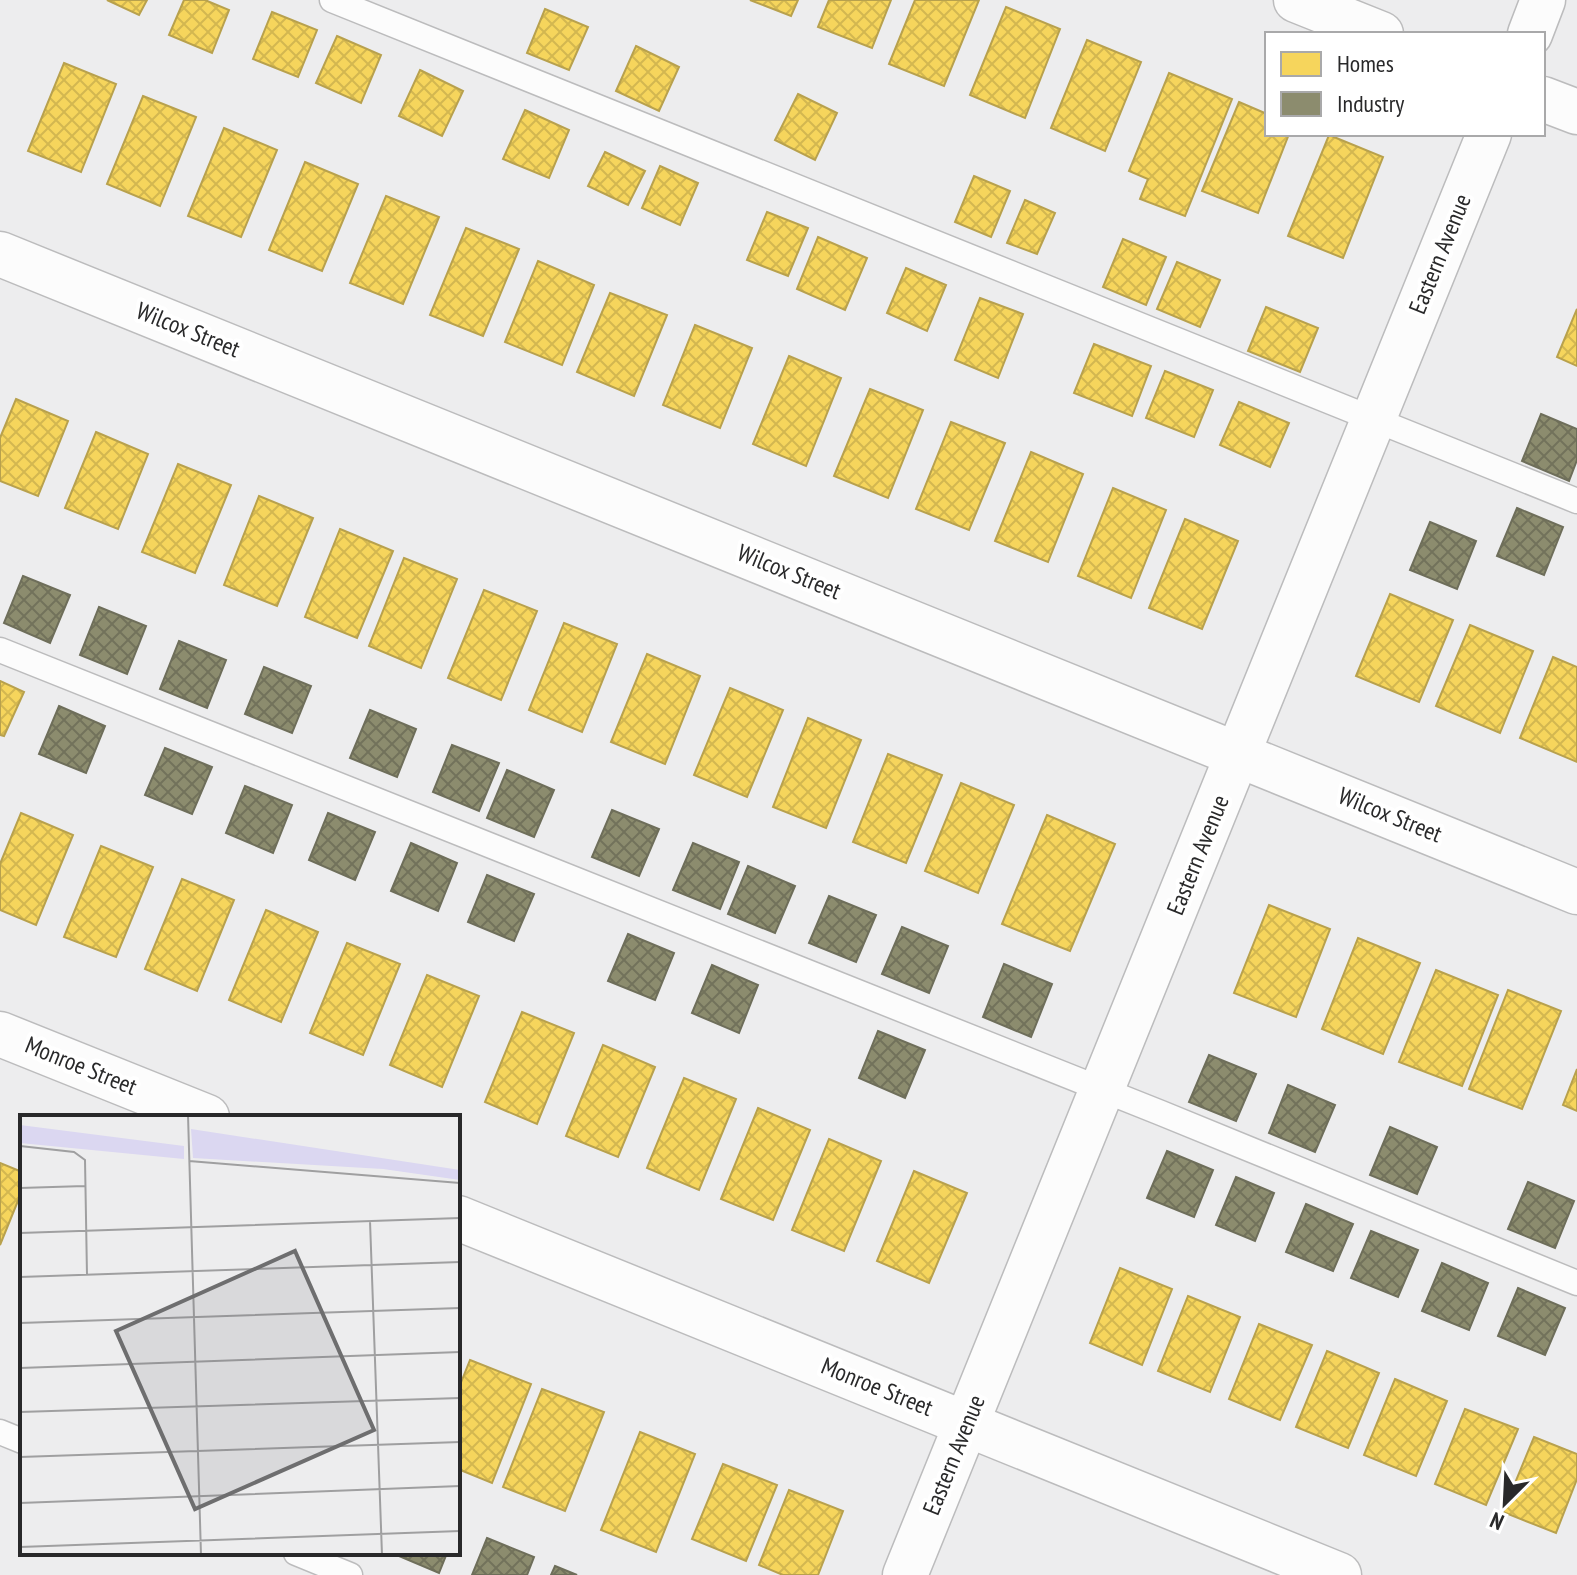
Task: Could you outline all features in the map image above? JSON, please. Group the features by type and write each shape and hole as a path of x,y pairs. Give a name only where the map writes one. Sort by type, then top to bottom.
{"street":[{"path":"1296,0 1376,32"},
{"path":"1531,32 1543,0"},
{"path":"1545,100 1577,112"},
{"name":"Eastern Avenue","path":"905,1575 1488,136"},
{"name":"Wilcox Street","path":"0,254 1577,892"},
{"name":"Monroe Street","path":"0,1034 202,1115"},
{"name":"Monroe Street","path":"460,1219 1339,1575"}],"lane":[{"path":"332,0 1577,501"},
{"path":"0,650 1103,1090 1577,1283"},
{"path":"0,1432 20,1440"},
{"path":"301,1555 350,1575"}],"building: Homes":[{"path":"107,0 147,0 139,15"},
{"path":"184,0 205,0 229,10 212,53 169,35"},
{"path":"750,0 798,0 791,16"},
{"path":"829,0 891,0 872,48 818,27"},
{"path":"915,0 979,0 944,86 889,64"},
{"path":"1006,7 1060,29 1025,118 970,95"},
{"path":"545,9 588,27 569,70 527,53"},
{"path":"272,12 317,30 298,77 253,59"},
{"path":"337,36 381,55 361,103 316,83"},
{"path":"1087,40 1141,62 1105,151 1051,128"},
{"path":"636,46 679,67 659,111 616,91"},
{"path":"64,63 116,84 81,172 28,151"},
{"path":"420,70 463,91 442,136 399,116"},
{"path":"1169,73 1232,99 1185,216 1140,199 1148,179 1129,171"},
{"path":"798,94 837,113 815,160 775,140"},
{"path":"143,96 196,117 160,206 107,184"},
{"path":"1239,102 1265,113 1265,136 1288,136 1258,213 1202,191"},
{"path":"525,110 569,130 549,178 503,159"},
{"path":"224,128 277,150 241,237 188,216"},
{"path":"1329,136 1383,157 1343,258 1288,236"},
{"path":"605,152 645,171 628,205 588,186"},
{"path":"305,162 358,184 322,271 269,250"},
{"path":"660,166 698,183 680,225 642,208"},
{"path":"974,176 1010,191 991,237 955,222"},
{"path":"386,196 439,217 403,304 350,283"},
{"path":"1025,200 1055,213 1037,254 1007,243"},
{"path":"767,212 808,228 788,276 747,260"},
{"path":"466,228 519,249 483,336 430,315"},
{"path":"818,237 867,258 845,310 797,289"},
{"path":"1123,239 1166,257 1146,305 1103,287"},
{"path":"538,261 594,285 562,365 505,342"},
{"path":"1177,262 1220,280 1200,327 1157,309"},
{"path":"906,268 946,285 927,331 887,313"},
{"path":"610,293 667,315 634,396 577,372"},
{"path":"980,298 1023,314 998,378 955,360"},
{"path":"1266,307 1318,328 1300,372 1248,351"},
{"path":"1577,309 1577,366 1557,357"},
{"path":"695,325 752,348 720,428 663,405"},
{"path":"1094,344 1151,366 1132,416 1074,393"},
{"path":"789,356 841,378 806,466 753,444"},
{"path":"1165,371 1213,390 1194,437 1146,418"},
{"path":"870,389 923,410 888,498 834,476"},
{"path":"16,399 68,421 38,496 0,481 0,438"},
{"path":"1239,402 1289,423 1270,467 1220,445"},
{"path":"951,422 1005,443 969,530 916,509"},
{"path":"96,432 148,454 118,529 65,508"},
{"path":"1031,452 1083,474 1048,562 995,541"},
{"path":"178,464 231,485 195,573 142,552"},
{"path":"1113,488 1166,510 1131,598 1078,576"},
{"path":"259,496 313,518 277,606 224,585"},
{"path":"1185,519 1238,541 1202,629 1149,608"},
{"path":"340,529 393,551 357,638 305,617"},
{"path":"404,558 457,579 421,668 369,646"},
{"path":"484,590 537,611 501,700 448,678"},
{"path":"1390,594 1453,620 1419,702 1356,676"},
{"path":"564,623 617,644 582,732 529,710"},
{"path":"1470,625 1533,651 1500,733 1436,706"},
{"path":"647,654 700,676 665,764 611,742"},
{"path":"1553,657 1577,667 1577,762 1520,738"},
{"path":"0,681 24,692 4,736 0,735"},
{"path":"730,688 783,710 747,797 694,775"},
{"path":"808,718 861,740 826,828 773,807"},
{"path":"888,754 942,775 906,863 853,842"},
{"path":"961,783 1014,805 978,893 925,871"},
{"path":"21,813 73,835 36,925 0,910 0,864"},
{"path":"1047,815 1115,844 1070,951 1002,924"},
{"path":"101,846 153,867 116,957 64,937"},
{"path":"182,879 234,900 197,991 145,969"},
{"path":"1269,905 1330,929 1296,1017 1234,993"},
{"path":"266,910 318,932 281,1022 229,1000"},
{"path":"1358,938 1420,963 1383,1054 1322,1029"},
{"path":"347,943 400,964 363,1055 310,1033"},
{"path":"1436,970 1498,995 1462,1086 1399,1062"},
{"path":"427,975 479,996 442,1087 390,1065"},
{"path":"1508,990 1561,1011 1522,1109 1469,1089"},
{"path":"522,1012 574,1033 537,1124 485,1102"},
{"path":"603,1045 655,1067 618,1157 566,1136"},
{"path":"1577,1069 1577,1111 1563,1105"},
{"path":"684,1078 736,1099 699,1190 647,1168"},
{"path":"758,1108 810,1130 773,1220 721,1199"},
{"path":"829,1139 881,1161 844,1251 792,1230"},
{"path":"0,1163 20,1171 20,1196 0,1245"},
{"path":"914,1171 967,1193 929,1283 877,1261"},
{"path":"1120,1268 1172,1289 1142,1365 1090,1343"},
{"path":"1188,1296 1240,1317 1210,1392 1158,1371"},
{"path":"1259,1324 1312,1345 1280,1420 1229,1399"},
{"path":"1327,1351 1379,1373 1348,1448 1296,1427"},
{"path":"470,1360 531,1384 492,1483 460,1470 460,1385"},
{"path":"1395,1379 1447,1401 1416,1476 1364,1455"},
{"path":"542,1389 604,1412 565,1511 503,1487"},
{"path":"1465,1409 1518,1429 1486,1505 1435,1484"},
{"path":"640,1432 695,1454 656,1552 601,1530"},
{"path":"1534,1437 1577,1454 1577,1479 1556,1533 1503,1512"},
{"path":"723,1464 777,1485 746,1561 692,1539"},
{"path":"789,1490 843,1511 818,1575 783,1575 759,1565"}],"building: Industry":[{"path":"1541,414 1577,429 1577,460 1569,481 1522,461"},
{"path":"1517,508 1563,527 1544,575 1497,556"},
{"path":"1430,522 1476,541 1457,589 1410,570"},
{"path":"23,576 70,595 50,643 4,623"},
{"path":"99,607 146,626 127,674 80,655"},
{"path":"179,641 226,660 207,708 160,689"},
{"path":"264,667 311,686 292,733 245,714"},
{"path":"59,706 105,726 86,773 39,754"},
{"path":"370,710 416,729 397,777 350,758"},
{"path":"452,745 499,763 479,811 433,792"},
{"path":"165,748 212,767 192,814 145,795"},
{"path":"507,770 554,790 534,837 487,818"},
{"path":"245,786 292,805 273,853 226,833"},
{"path":"612,810 659,829 639,876 592,857"},
{"path":"328,813 375,832 355,880 309,860"},
{"path":"411,843 457,863 438,911 391,891"},
{"path":"693,843 739,862 720,909 673,890"},
{"path":"748,866 795,886 775,933 728,914"},
{"path":"487,875 534,894 514,941 468,922"},
{"path":"829,896 876,915 856,962 809,943"},
{"path":"902,927 948,946 929,993 882,974"},
{"path":"628,934 674,953 655,1000 608,981"},
{"path":"1004,964 1052,984 1031,1037 983,1017"},
{"path":"712,965 758,985 739,1033 692,1013"},
{"path":"878,1031 925,1050 905,1098 859,1078"},
{"path":"1209,1055 1256,1074 1236,1121 1189,1102"},
{"path":"1288,1085 1335,1105 1315,1152 1269,1133"},
{"path":"1390,1127 1437,1147 1417,1194 1370,1175"},
{"path":"1167,1151 1213,1170 1194,1217 1147,1198"},
{"path":"1236,1177 1274,1193 1255,1241 1216,1225"},
{"path":"1528,1182 1574,1201 1555,1248 1508,1229"},
{"path":"1306,1204 1353,1224 1333,1271 1286,1252"},
{"path":"1371,1231 1418,1250 1398,1297 1351,1278"},
{"path":"1442,1263 1488,1283 1469,1330 1422,1311"},
{"path":"1518,1288 1565,1308 1545,1355 1498,1336"},
{"path":"487,1538 534,1557 527,1575 472,1575"},
{"path":"397,1555 446,1555 439,1573"},
{"path":"555,1566 577,1575 551,1575"}]}
